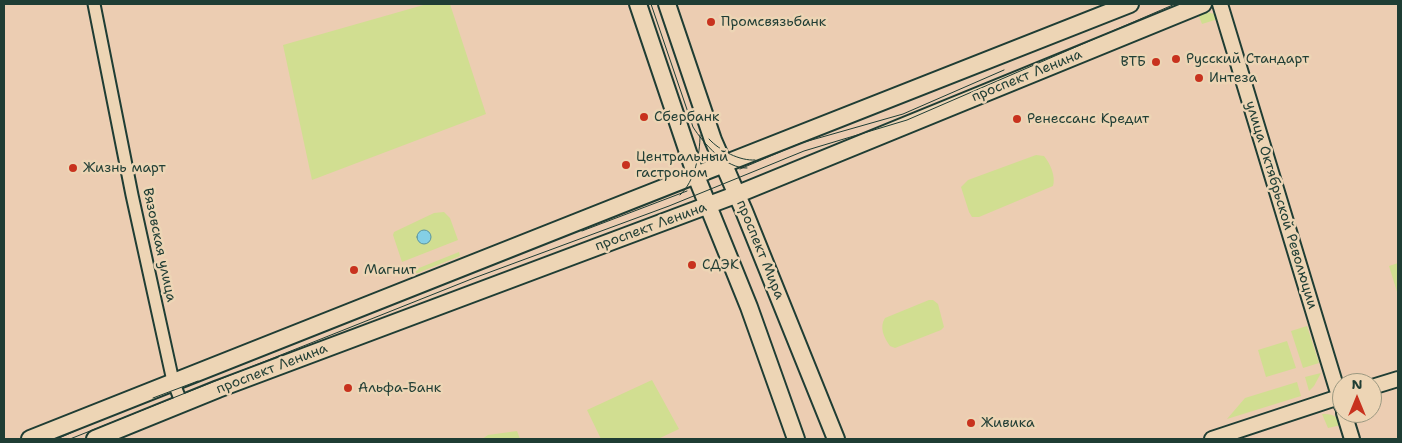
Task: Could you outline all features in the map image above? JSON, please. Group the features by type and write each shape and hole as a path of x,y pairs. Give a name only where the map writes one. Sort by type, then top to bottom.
{"main road":[{"path":"638,4 696,176 748,307 796,439"},
{"name":"проспект Мира","path":"667,4 691,78 723,165 738,194 836,439"},
{"name":"проспект Ленина","path":"30,439 1130,4"},
{"name":"проспект Ленина","path":"95,439 182,404 708,206 1203,4"}],"street":[{"name":"Вязовская улица","path":"94,4 132,196 173,381 182,404"},
{"name":"улица Октябрьской Революции","path":"1220,4 1333,373"},
{"path":"1382,384 1398,379"},
{"path":"1212,439 1332,403"},
{"path":"1347,423 1352,439"}],"green space":[{"path":"427,4 450,4 486,114 312,180 283,45"},
{"path":"1204,11 1214,14 1218,19 1202,24 1198,14"},
{"path":"1036,155 1044,156 1048,162 1053,174 1053,186 979,217 972,217 961,187 968,180"},
{"path":"444,212 450,218 458,240 402,262 393,235 394,232 434,213"},
{"path":"459,252 460,256 410,276 409,272"},
{"path":"1398,263 1398,295 1389,266"},
{"path":"933,300 938,304 944,327 941,330 895,348 890,346 883,332 882,325 885,318"},
{"path":"1307,326 1319,363 1303,368 1291,331"},
{"path":"1287,341 1296,368 1266,377 1258,350"},
{"path":"1321,373 1314,386 1309,391 1305,377"},
{"path":"652,380 679,429 658,439 601,439 587,410"},
{"path":"1297,382 1301,396 1227,419 1245,398"},
{"path":"1322,414 1332,415 1332,423 1340,423 1341,425 1328,428"},
{"path":"517,431 520,439 482,439 488,435"}],"water":[{"path":"424,230 429,232 431,237 429,242 424,244 419,242 417,237 419,232"}],"tram line":[{"path":"651,4 693,127 709,147 723,160 739,167 747,168"},
{"path":"70,439 474,278 669,206 804,151 907,120 1175,4"},
{"path":"740,169 801,143 903,114 1004,70"},
{"path":"680,195 696,167 700,135"},
{"path":"709,139 730,154 743,159 755,160"},
{"path":"582,231 687,191"},
{"path":"153,398 198,381"},
{"path":"57,439 75,431"}],"place":[{"name":"Промсвязьбанк","path":"711,22"},
{"name":"Русский Стандарт","path":"1176,59"},
{"name":"ВТБ","path":"1156,62"},
{"name":"Интеза","path":"1199,78"},
{"name":"Сбербанк","path":"644,117"},
{"name":"Ренессанс Кредит","path":"1017,119"},
{"name":"Центральный гастроном","path":"626,165"},
{"name":"Жизнь март","path":"73,168"},
{"name":"СДЭК","path":"692,265"},
{"name":"Магнит","path":"354,270"},
{"name":"Альфа-Банк","path":"348,388"},
{"name":"Живика","path":"971,423"}]}
